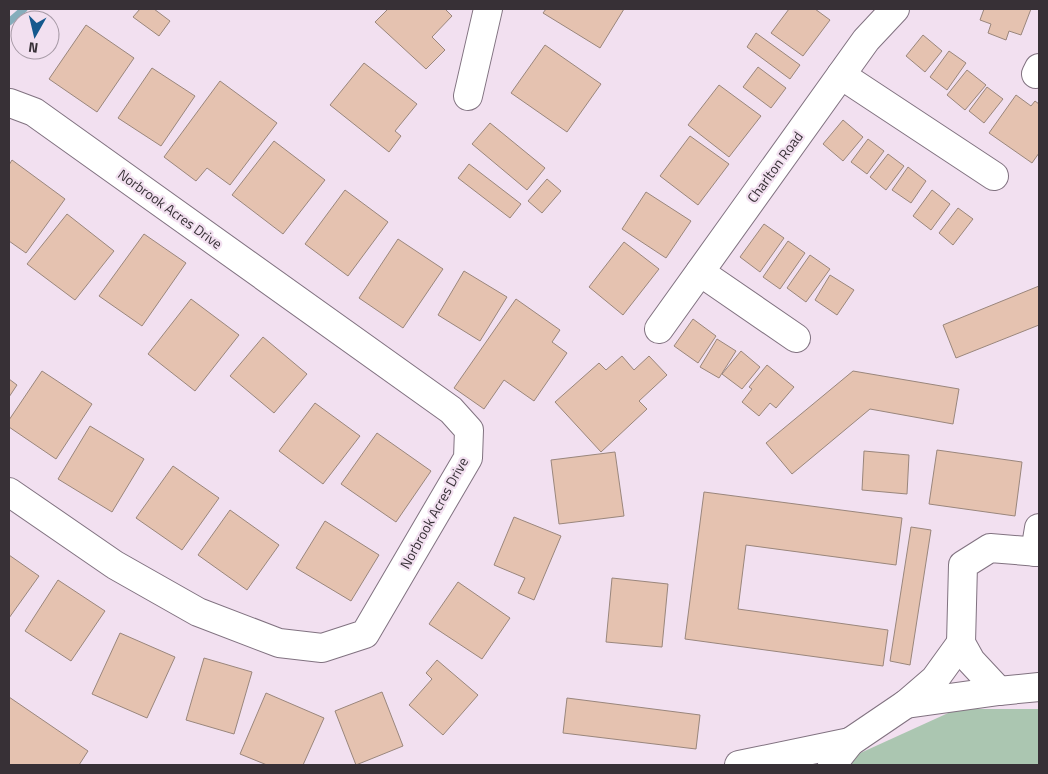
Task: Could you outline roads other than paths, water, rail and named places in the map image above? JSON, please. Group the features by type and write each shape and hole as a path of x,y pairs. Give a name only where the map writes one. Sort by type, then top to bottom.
{"street":[{"path":"468,96 488,9"},
{"name":"Charlton Road","path":"659,329 866,40 894,9"},
{"path":"841,75 994,176"},
{"name":"Norbrook Acres Drive","path":"9,103 34,112 451,410 469,430 468,458 365,634 322,648 279,643 198,612 115,565 9,492"},
{"path":"700,272 796,338"},
{"path":"832,765 850,742 906,704 935,679 960,643 964,566 990,548 1038,544"},
{"path":"960,643 971,661 999,691"},
{"path":"906,704 1039,687"},
{"path":"739,765 850,742"}],"waterway":[{"path":"9,22 24,9"}]}
